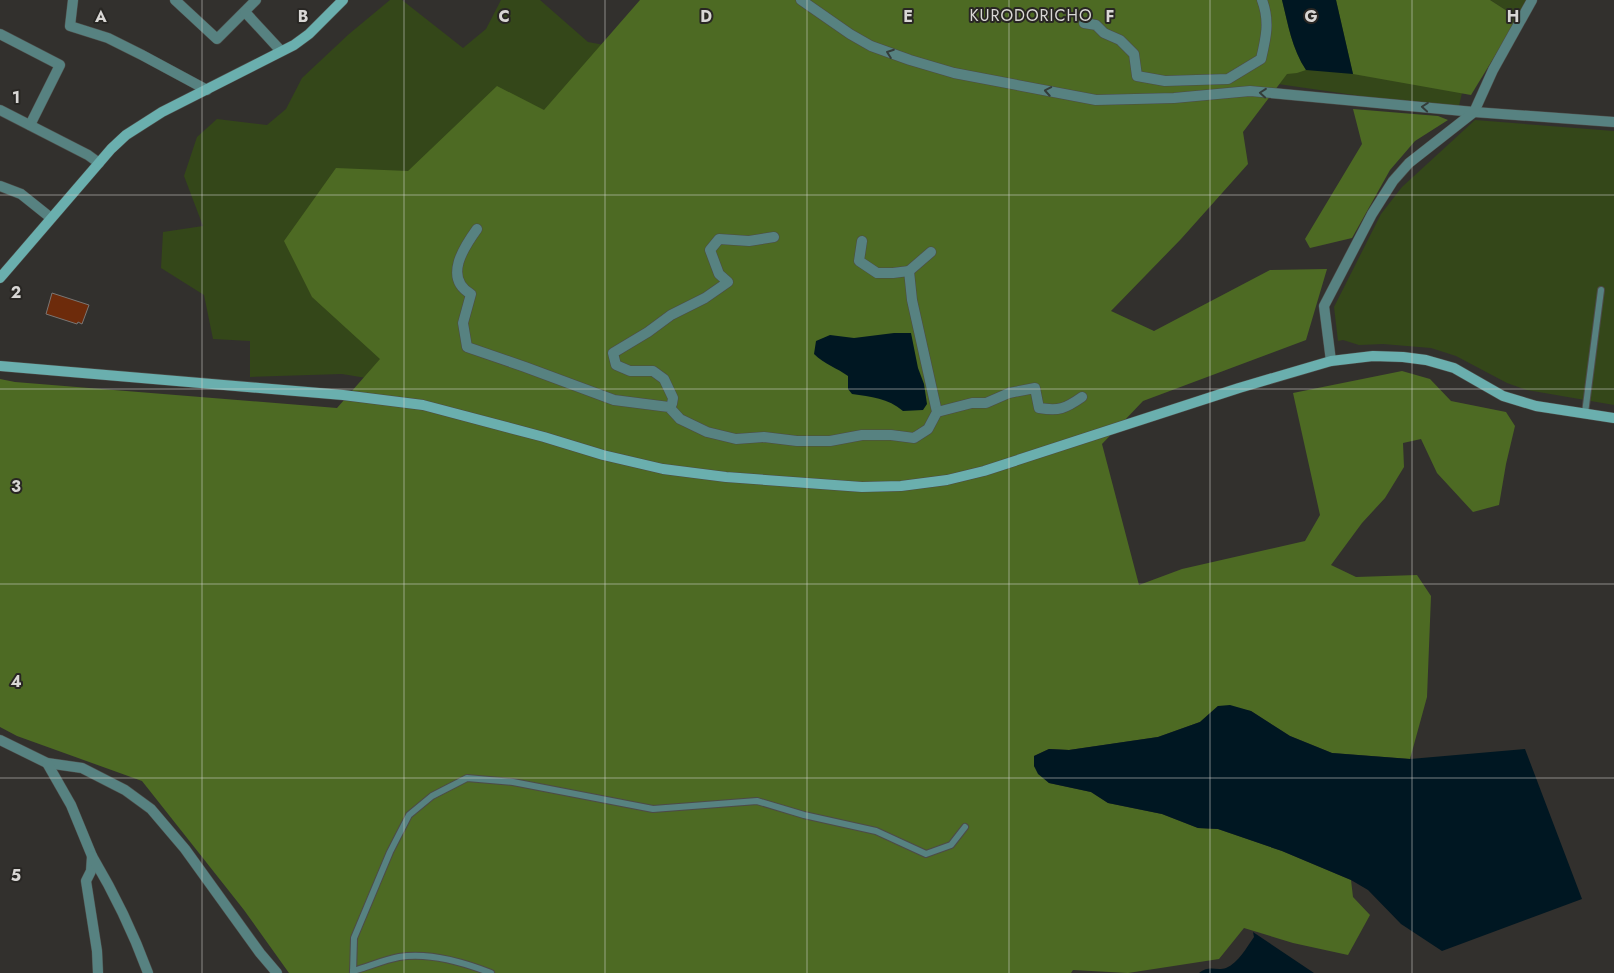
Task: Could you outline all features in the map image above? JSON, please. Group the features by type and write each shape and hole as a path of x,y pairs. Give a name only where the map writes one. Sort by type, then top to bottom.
{"street":[{"path":"73,0 70,26 108,38 207,90"},
{"path":"175,0 217,39 256,0"},
{"path":"0,278 99,163 126,135 162,112 281,51 309,34 343,0"},
{"path":"801,0 850,34 871,46 910,60 962,75 1096,100 1174,98 1250,92 1474,112 1614,122"},
{"path":"1084,23 1096,25 1104,33 1120,40 1134,54 1137,76 1166,81 1228,79 1261,59 1268,29 1266,10 1262,0"},
{"path":"1331,361 1324,306 1372,214 1392,181 1409,163 1474,112 1494,70 1532,0"},
{"path":"245,12 281,51"},
{"path":"0,34 60,65 30,125"},
{"path":"0,110 88,155 99,163"},
{"path":"0,186 21,194 51,218"},
{"path":"477,229 464,248 456,272 463,290 471,294 463,323 467,347 614,400 669,407 680,419 707,432 736,439 764,437 797,441 830,441 862,435 891,434 914,438 928,429 936,412 912,300 909,271"},
{"path":"672,404 673,398 664,378 653,371 630,371 616,365 613,353 648,332 671,315 705,298 728,282 719,274 710,250 720,239 749,241 774,237"},
{"path":"862,241 859,261 877,273 909,271 931,252"},
{"path":"0,366 343,395 423,405 544,437 603,455 663,469 726,477 862,487 900,486 947,480 984,471 1239,388 1331,361 1373,356 1426,360 1454,368 1503,396 1536,406 1614,418"},
{"path":"936,412 972,403 986,403 1009,393 1035,388 1039,408 1053,410 1066,408 1082,397"},
{"path":"0,740 47,763 82,768 125,790 151,808 185,849 260,953 277,973"},
{"path":"47,763 71,805 92,856 128,924 148,973"},
{"path":"92,856 90,871 86,881 97,951 98,973"}],"lane":[{"path":"1585,414 1601,290"},
{"path":"491,973 464,963 436,957 400,957 353,972 354,938 390,852 409,815 432,796 467,778 513,782 653,809 757,801 804,815 876,831 926,854 951,845 965,827"}],"green space":[{"path":"390,0 402,0 463,48 486,29 501,0 540,0 588,42 626,49 663,0 1468,0 1462,93 1458,110 1278,84 445,391 342,374 250,377 250,341 213,339 204,295 161,268 163,232 203,226 184,176 197,137 217,119 267,125 286,109 302,78 349,34"},
{"path":"640,0 1282,0 1294,45 1306,70 1287,74 1243,132 1248,164 1181,239 1111,311 1154,331 1270,270 1327,269 1306,340 1143,401 1102,444 1139,585 1182,569 1305,541 1320,515 1293,393 1402,371 1430,379 1451,401 1506,412 1515,426 1499,505 1473,512 1437,473 1421,439 1403,443 1404,467 1385,498 1362,523 1331,565 1356,577 1417,575 1431,596 1427,697 1410,759 1332,753 1290,736 1251,711 1218,706 1200,722 1158,737 1069,750 1049,749 1034,756 1034,766 1049,783 1091,792 1108,803 1162,814 1198,828 1218,829 1282,851 1351,880 1353,897 1370,915 1348,955 1293,943 1244,928 1219,959 1128,973 1073,970 1071,973 289,973 244,910 142,781 17,736 0,727 0,379 15,382 337,408 380,359 312,297 284,241 336,168 408,171 497,86 544,110"},
{"path":"1336,0 1490,0 1518,18 1471,95 1353,74"},
{"path":"1490,0 1528,0 1518,18"},
{"path":"1353,109 1438,116 1448,120 1415,141 1390,170 1352,238 1310,248 1305,239 1362,144"},
{"path":"1475,120 1614,131 1614,405 1527,390 1507,383 1456,356 1431,348 1383,344 1359,345 1343,340 1338,341 1334,307 1381,214 1402,187"}],"water":[{"path":"1282,0 1336,0 1353,74 1306,70 1294,45"},
{"path":"911,333 918,368 924,384 927,404 923,410 903,411 891,403 873,397 852,394 848,389 848,376 822,361 814,354 816,341 830,335 854,338"},
{"path":"1230,705 1251,711 1290,736 1332,753 1410,759 1525,749 1582,899 1442,951 1401,924 1368,890 1351,880 1282,851 1218,829 1198,828 1162,814 1108,803 1091,792 1049,783 1038,774 1034,766 1034,756 1049,749 1069,750 1158,737 1200,722 1218,706"},
{"path":"1253,932 1314,973 1199,973 1206,969 1222,969 1230,966 1242,954 1254,937"}],"building":[{"path":"52,293 89,305 82,324 46,314"}],"district":[{"name":"KURODORICHO","path":"1031,15"}]}
